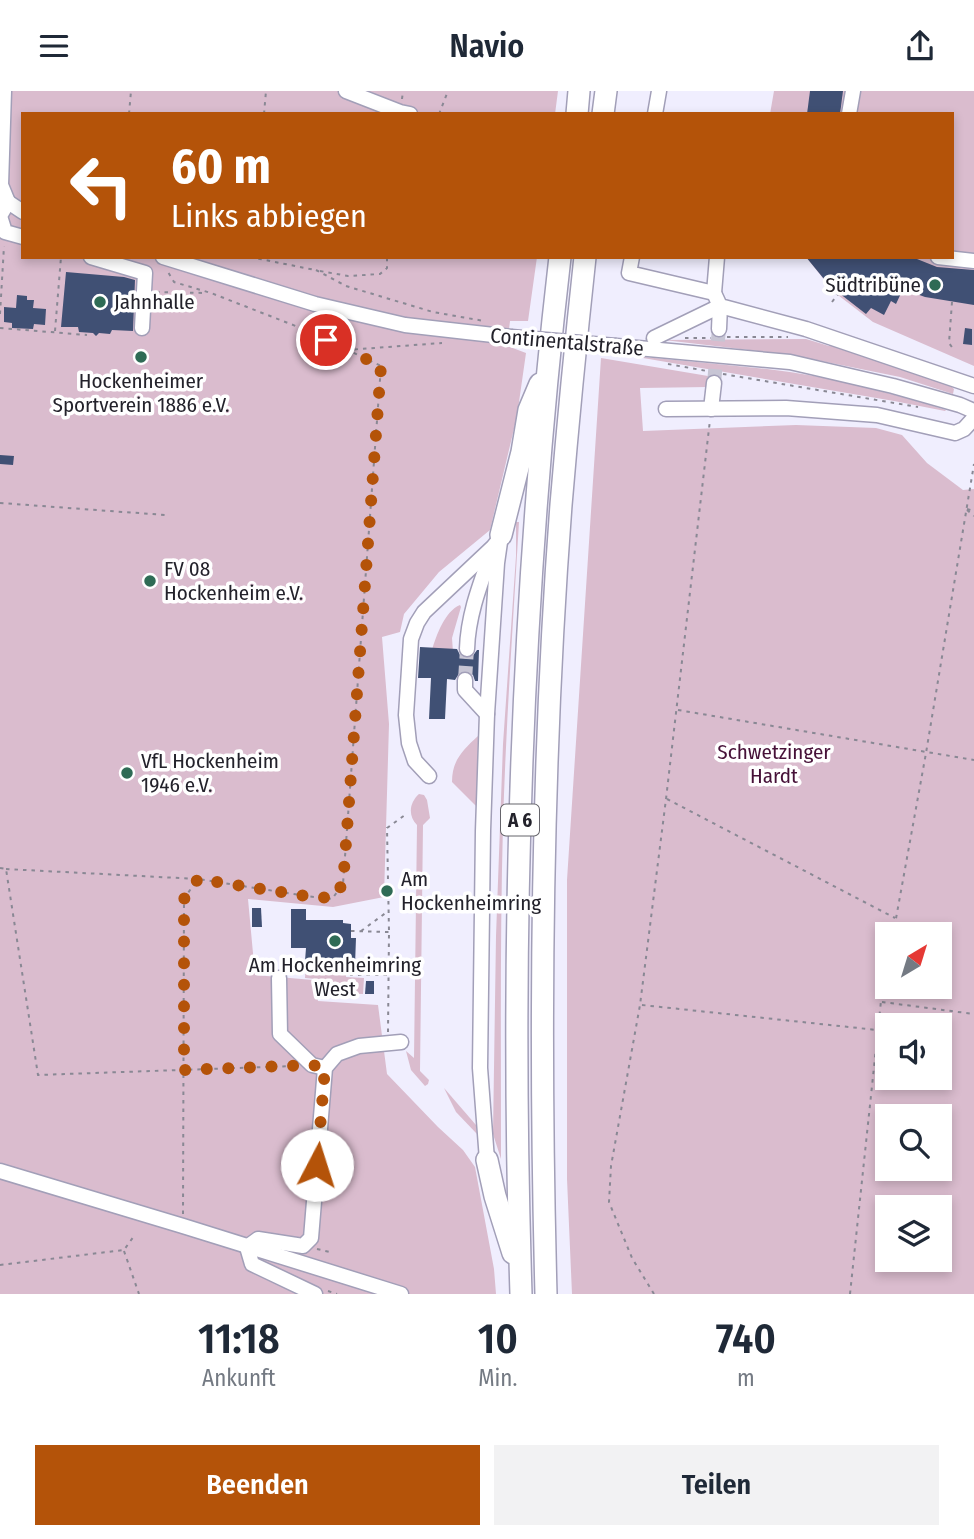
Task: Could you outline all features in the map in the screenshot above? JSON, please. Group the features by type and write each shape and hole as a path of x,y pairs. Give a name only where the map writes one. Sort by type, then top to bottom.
{"highway":[{"path":"577,112 579,91"},
{"path":"603,112 606,91"},
{"name":"A 6","path":"521,1285 517,992 522,755 547,366 560,259"},
{"name":"A 6","path":"546,1294 542,951 550,704 561,506 586,259"},
{"path":"497,541 522,452 529,410 547,366"},
{"path":"487,1160 521,1285"}],"street":[{"path":"4,91 1,185 4,202 1,216 5,232 21,236"},
{"path":"346,91 400,112"},
{"path":"655,112 659,91"},
{"path":"849,112 853,91"},
{"path":"4,202 21,211"},
{"path":"98,259 145,273 142,328"},
{"path":"632,259 629,273 806,329 974,387"},
{"path":"718,259 719,329"},
{"path":"954,259 974,261"},
{"name":"Continentalstraße","path":"164,263 405,325 790,362 892,386 974,411"},
{"path":"654,338 717,300"},
{"path":"711,409 716,377"},
{"path":"666,409 786,408 877,415 955,433 964,429 974,418"},
{"path":"467,649 467,634 474,601 497,541"},
{"path":"487,1160 480,1068 482,844 497,541"},
{"path":"429,776 415,761 409,743 406,715 411,639 424,612 497,541"},
{"path":"465,680 464,690 487,714"},
{"path":"279,978 279,1034 318,1067"},
{"path":"318,1067 337,1054 359,1046 394,1042"},
{"path":"247,1247 258,1239 303,1246 311,1238 318,1067"},
{"path":"0,1171 401,1294"},
{"path":"247,1247 252,1264 315,1294"}],"path":[{"path":"129,112 131,91"},
{"path":"264,112 265,91"},
{"path":"440,112 448,91"},
{"path":"0,314 5,232"},
{"path":"55,333 61,259"},
{"path":"261,259 348,276 380,274 387,268 387,259"},
{"path":"0,868 198,879 332,898 343,884 381,366 306,330 211,293 174,282 164,263"},
{"path":"316,270 346,285 433,312 492,322"},
{"path":"144,292 211,293"},
{"path":"832,302 839,293"},
{"path":"952,302 949,343 954,350"},
{"path":"0,328 87,335"},
{"path":"346,350 443,342"},
{"path":"661,363 716,377 921,407"},
{"path":"654,1294 632,1258 609,1202 611,1166 640,1005 711,409"},
{"path":"895,922 974,464"},
{"path":"0,503 166,515"},
{"path":"966,509 974,510"},
{"path":"966,509 974,516"},
{"path":"677,709 974,760"},
{"path":"666,799 896,919"},
{"path":"394,1042 388,975 387,828 405,815"},
{"path":"6,869 38,1075 318,1067"},
{"path":"183,1226 184,899 198,879"},
{"path":"360,932 388,911"},
{"path":"351,931 389,932"},
{"path":"351,965 351,973"},
{"path":"329,972 388,975"},
{"path":"880,1013 881,1001 974,1014"},
{"path":"640,1005 875,1030"},
{"path":"850,1294 875,1058"},
{"path":"0,1265 124,1250 134,1235"},
{"path":"124,1250 139,1294"}],"green space":[{"path":"0,91 558,91 555,112 21,112 21,259 537,259 528,321 510,321 507,346 526,353 517,416 490,530 439,572 404,614 400,632 382,637 389,724 384,897 333,907 248,899 255,975 313,980 318,1001 378,1005 387,1074 463,1150 475,1167 494,1269 496,1294 0,1294"},
{"path":"774,91 974,91 974,366 873,322 834,292 808,259 954,259 954,112 770,112"},
{"path":"806,339 829,346 830,343 947,382 954,389 953,394 900,377 792,355 664,340"},
{"name":"Schwetzinger Hardt","path":"601,358 708,376 708,387 640,388 643,431 796,425 876,428 902,435 927,463 963,490 974,489 974,1294 572,1294 567,1179 567,880"},
{"path":"643,358 813,376 946,410"},
{"path":"516,522 519,522 503,824 501,1159 493,1134 496,936 503,744"},
{"path":"460,605 452,638 453,652 432,650 446,618"},
{"path":"478,736 477,807 452,782 456,761"},
{"path":"419,794 424,795 427,800 430,818 423,825 420,1071 429,1080 425,1086 411,1070 406,1051 414,1058 417,825 412,818 411,809"},
{"path":"306,963 346,964 346,977 364,978 363,994 317,993 317,979 305,978"},
{"path":"444,1088 476,1125 477,1134 456,1112"}],"building":[{"path":"810,91 843,91 840,112 807,112"},
{"path":"808,259 917,259 937,267 974,270 974,305 925,297 903,289 896,304 891,301 884,315 871,308 866,314 824,279"},
{"name":"Jahnhalle","path":"66,272 135,280 133,331 112,330 110,334 99,333 96,336 93,333 79,332 78,327 61,327"},
{"path":"17,295 34,300 33,308 46,309 45,325 34,324 33,329 12,328 12,323 4,322 4,307 16,308"},
{"path":"965,328 972,329 972,345 963,344"},
{"path":"0,455 14,456 13,465 0,464"},
{"path":"420,647 457,649 461,657 467,659 479,650 478,681 466,670 460,672 455,680 447,679 445,719 429,719 431,678 418,678"},
{"path":"252,908 261,908 262,927 252,927"},
{"path":"291,909 306,909 306,920 343,920 343,923 351,924 351,938 356,938 355,965 347,965 347,962 305,961 306,948 291,948"},
{"path":"366,981 374,981 374,994 365,994"}],"tunnel":[{"path":"714,383 719,329"},
{"path":"465,680 467,649"}],"place":[{"name":"Südtribüne","path":"935,285"},
{"name":"Jahnhalle","path":"100,302"},
{"name":"Hockenheimer Sportverein 1886 e.V.","path":"141,357"},
{"name":"FV 08 Hockenheim e.V.","path":"150,581"},
{"name":"VfL Hockenheim 1946 e.V.","path":"127,773"},
{"name":"Am Hockenheimring","path":"387,891"},
{"name":"Am Hockenheimring West","path":"335,941"}],"route":[{"path":"317,1165 325,1068 312,1065 184,1070 184,899 198,879 332,898 343,884 381,366 326,340"}]}
